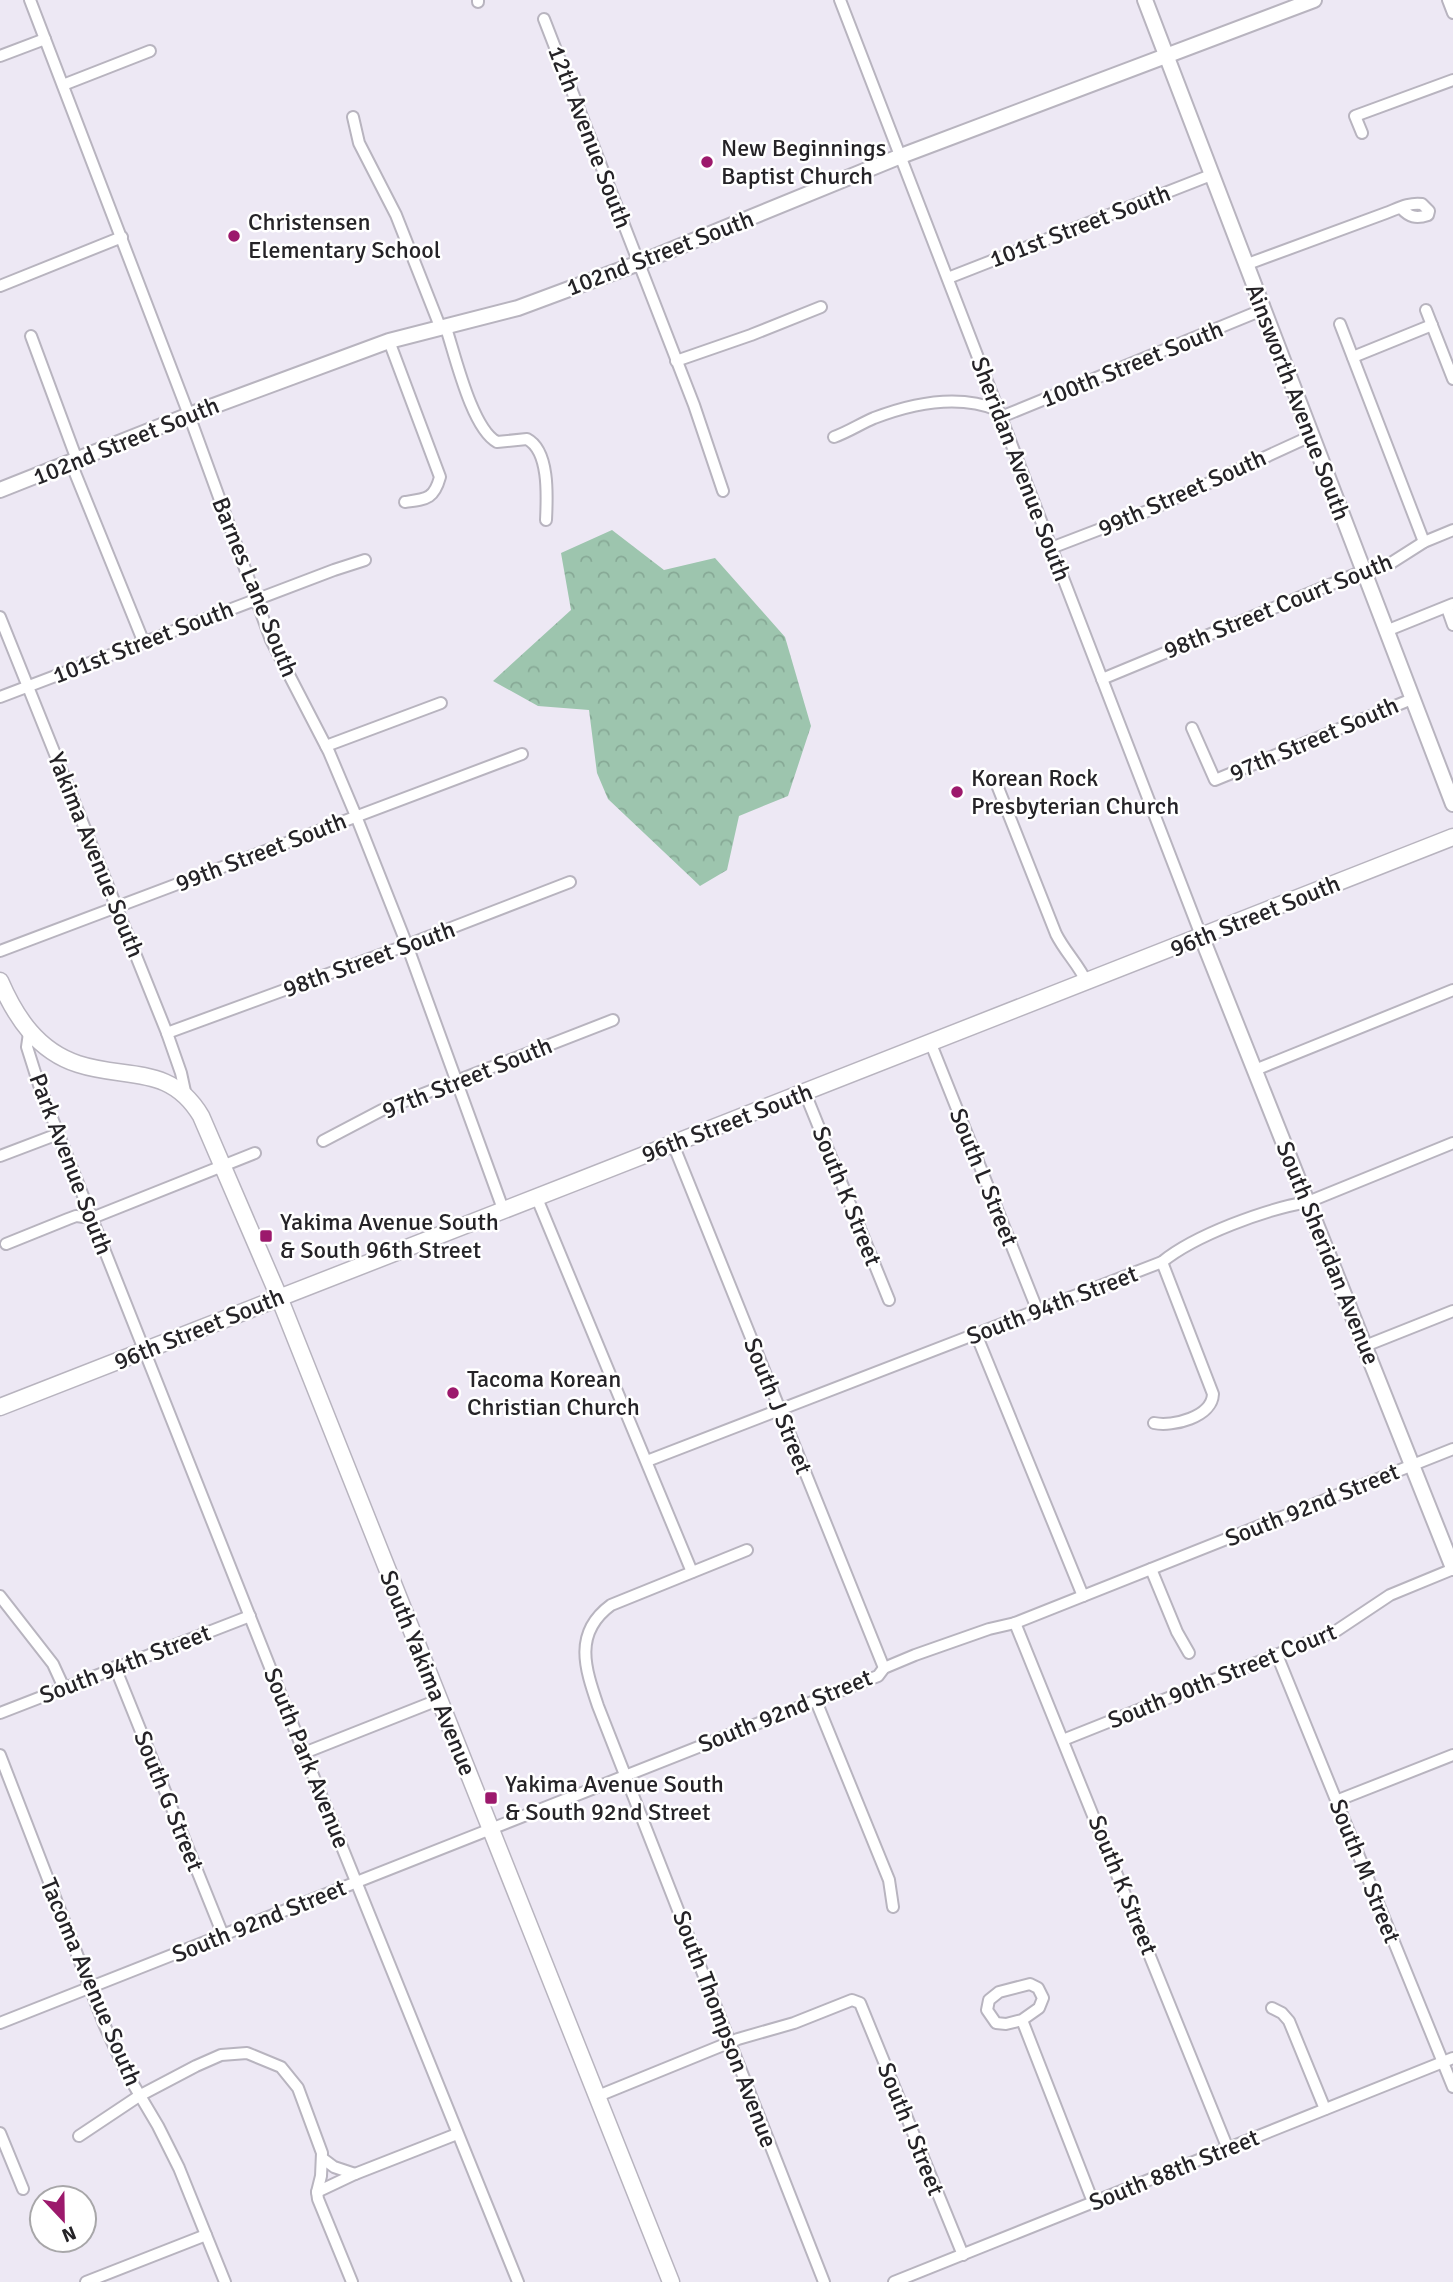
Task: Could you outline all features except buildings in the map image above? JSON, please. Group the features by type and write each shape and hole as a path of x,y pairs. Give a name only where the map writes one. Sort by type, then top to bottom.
{"main road":[{"name":"96th Street South","path":"0,1407 1202,938 1453,837"},
{"name":"Park Avenue South","path":"0,981 15,1013 29,1032"},
{"name":"Yakima Avenue South","path":"29,1032 59,1055 77,1063 156,1077 186,1096 201,1116 224,1165 279,1297"},
{"name":"South Yakima Avenue","path":"279,1297 671,2282"}],"street":[{"name":"Barnes Lane South","path":"30,0 122,237 277,656 326,746 356,816 407,945 503,1209"},
{"name":"Sheridan Avenue South","path":"840,0 1202,938"},
{"name":"Ainsworth Avenue South","path":"1145,0 1453,804"},
{"name":"102nd Street South","path":"0,490 189,415 389,341 518,308 639,263 901,156 1314,0"},
{"path":"1448,0 1453,13"},
{"name":"12th Avenue South","path":"544,19 677,361 723,491"},
{"path":"0,56 45,39"},
{"path":"63,85 149,51"},
{"path":"1362,133 1355,116 1453,80"},
{"path":"353,117 359,142 396,215 474,411 486,434 497,442 527,439 538,449 546,483 546,520"},
{"name":"101st Street South","path":"948,278 1211,175"},
{"path":"1245,265 1401,208"},
{"path":"0,286 122,237"},
{"path":"677,361 821,307"},
{"name":"100th Street South","path":"1000,414 1262,310"},
{"path":"1426,310 1453,379"},
{"path":"1340,324 1424,542"},
{"path":"1353,357 1432,325"},
{"path":"31,336 74,462 144,643"},
{"path":"389,341 440,477 436,491 429,497 405,502"},
{"path":"834,437 858,428 870,420 921,404 980,402 1000,414"},
{"name":"99th Street South","path":"1051,548 1150,510 1311,436"},
{"name":"98th Street Court South","path":"1102,679 1391,563 1424,542 1453,530"},
{"name":"101st Street South","path":"0,697 365,559"},
{"path":"1386,631 1450,606 1453,625"},
{"name":"Yakima Avenue South","path":"0,617 167,1033 186,1096"},
{"name":"97th Street South","path":"1192,728 1215,780 1412,699"},
{"path":"326,746 441,703"},
{"name":"99th Street South","path":"0,951 522,754"},
{"path":"997,785 1056,934 1087,983"},
{"name":"98th Street South","path":"167,1033 570,882"},
{"name":"South Sheridan Avenue","path":"1202,938 1453,1569"},
{"path":"1255,1070 1453,990"},
{"name":"97th Street South","path":"323,1141 382,1110 613,1020"},
{"name":"Park Avenue South","path":"29,1032 29,1056 143,1351"},
{"name":"South L Street","path":"931,1044 1038,1309"},
{"name":"South K Street","path":"804,1093 889,1300"},
{"path":"0,1156 58,1134"},
{"name":"South 94th Street","path":"647,1461 1163,1262 1177,1250 1210,1234 1285,1206 1308,1202 1453,1143"},
{"name":"South J Street","path":"673,1144 884,1668"},
{"path":"6,1244 76,1216 92,1218 255,1153"},
{"path":"536,1196 692,1572"},
{"path":"1154,1423 1166,1425 1179,1421 1203,1411 1213,1401 1211,1384 1163,1262"},
{"path":"1365,1346 1453,1311"},
{"path":"976,1334 1083,1596"},
{"name":"South Park Avenue","path":"143,1351 518,2282"},
{"name":"South 92nd Street","path":"0,2023 816,1701 878,1676 884,1668 989,1629 1016,1623 1453,1449"},
{"name":"South Thompson Avenue","path":"747,1550 611,1605 595,1622 586,1643 584,1664 824,2282"},
{"path":"1152,1569 1177,1632 1189,1653"},
{"name":"South 90th Street Court","path":"1063,1740 1336,1631 1390,1595 1453,1569"},
{"path":"0,1596 53,1664 64,1688"},
{"name":"South 94th Street","path":"0,1713 250,1616"},
{"name":"South K Street","path":"1016,1623 1228,2149"},
{"name":"South M Street","path":"1277,1655 1336,1801 1448,2060 1453,2087"},
{"name":"South G Street","path":"114,1667 223,1935"},
{"path":"304,1753 438,1700"},
{"path":"816,1701 889,1880 893,1907"},
{"name":"Tacoma Avenue South","path":"0,1755 116,2052 166,2141 225,2282"},
{"path":"1336,1801 1453,1755"},
{"path":"1030,1984 1038,1988 1043,1998 1039,2008 1022,2020 1006,2024 996,2023 987,2010 989,2000 999,1992 1015,1986 1030,1984"},
{"name":"South I Street","path":"730,2043 794,2023 852,2000 860,2003 963,2255"},
{"path":"1272,2008 1282,2013 1289,2021 1325,2109"},
{"path":"1022,2020 1093,2203"},
{"path":"598,2096 730,2043"},
{"path":"79,2136 139,2096 220,2055 247,2053 281,2067 292,2079 304,2103 323,2158 317,2192 323,2215 352,2282"},
{"name":"South 88th Street","path":"894,2282 1448,2060"},
{"path":"0,2133 23,2189"},
{"path":"317,2192 457,2134"},
{"path":"323,2158 334,2167 355,2174"},
{"path":"86,2282 206,2235"}],"green space":[{"path":"612,530 664,570 715,558 785,637 811,726 788,796 739,816 727,870 700,886 608,799 597,773 589,710 538,706 493,681 571,610 561,553"}],"place":[{"name":"New Beginnings Baptist Church","path":"707,162"},
{"name":"Christensen Elementary School","path":"234,236"},
{"name":"Korean Rock Presbyterian Church","path":"957,792"},
{"name":"Yakima Avenue South & South 96th Street","path":"266,1236"},
{"name":"Tacoma Korean Christian Church","path":"453,1393"},
{"name":"Yakima Avenue South & South 92nd Street","path":"491,1798"}]}
